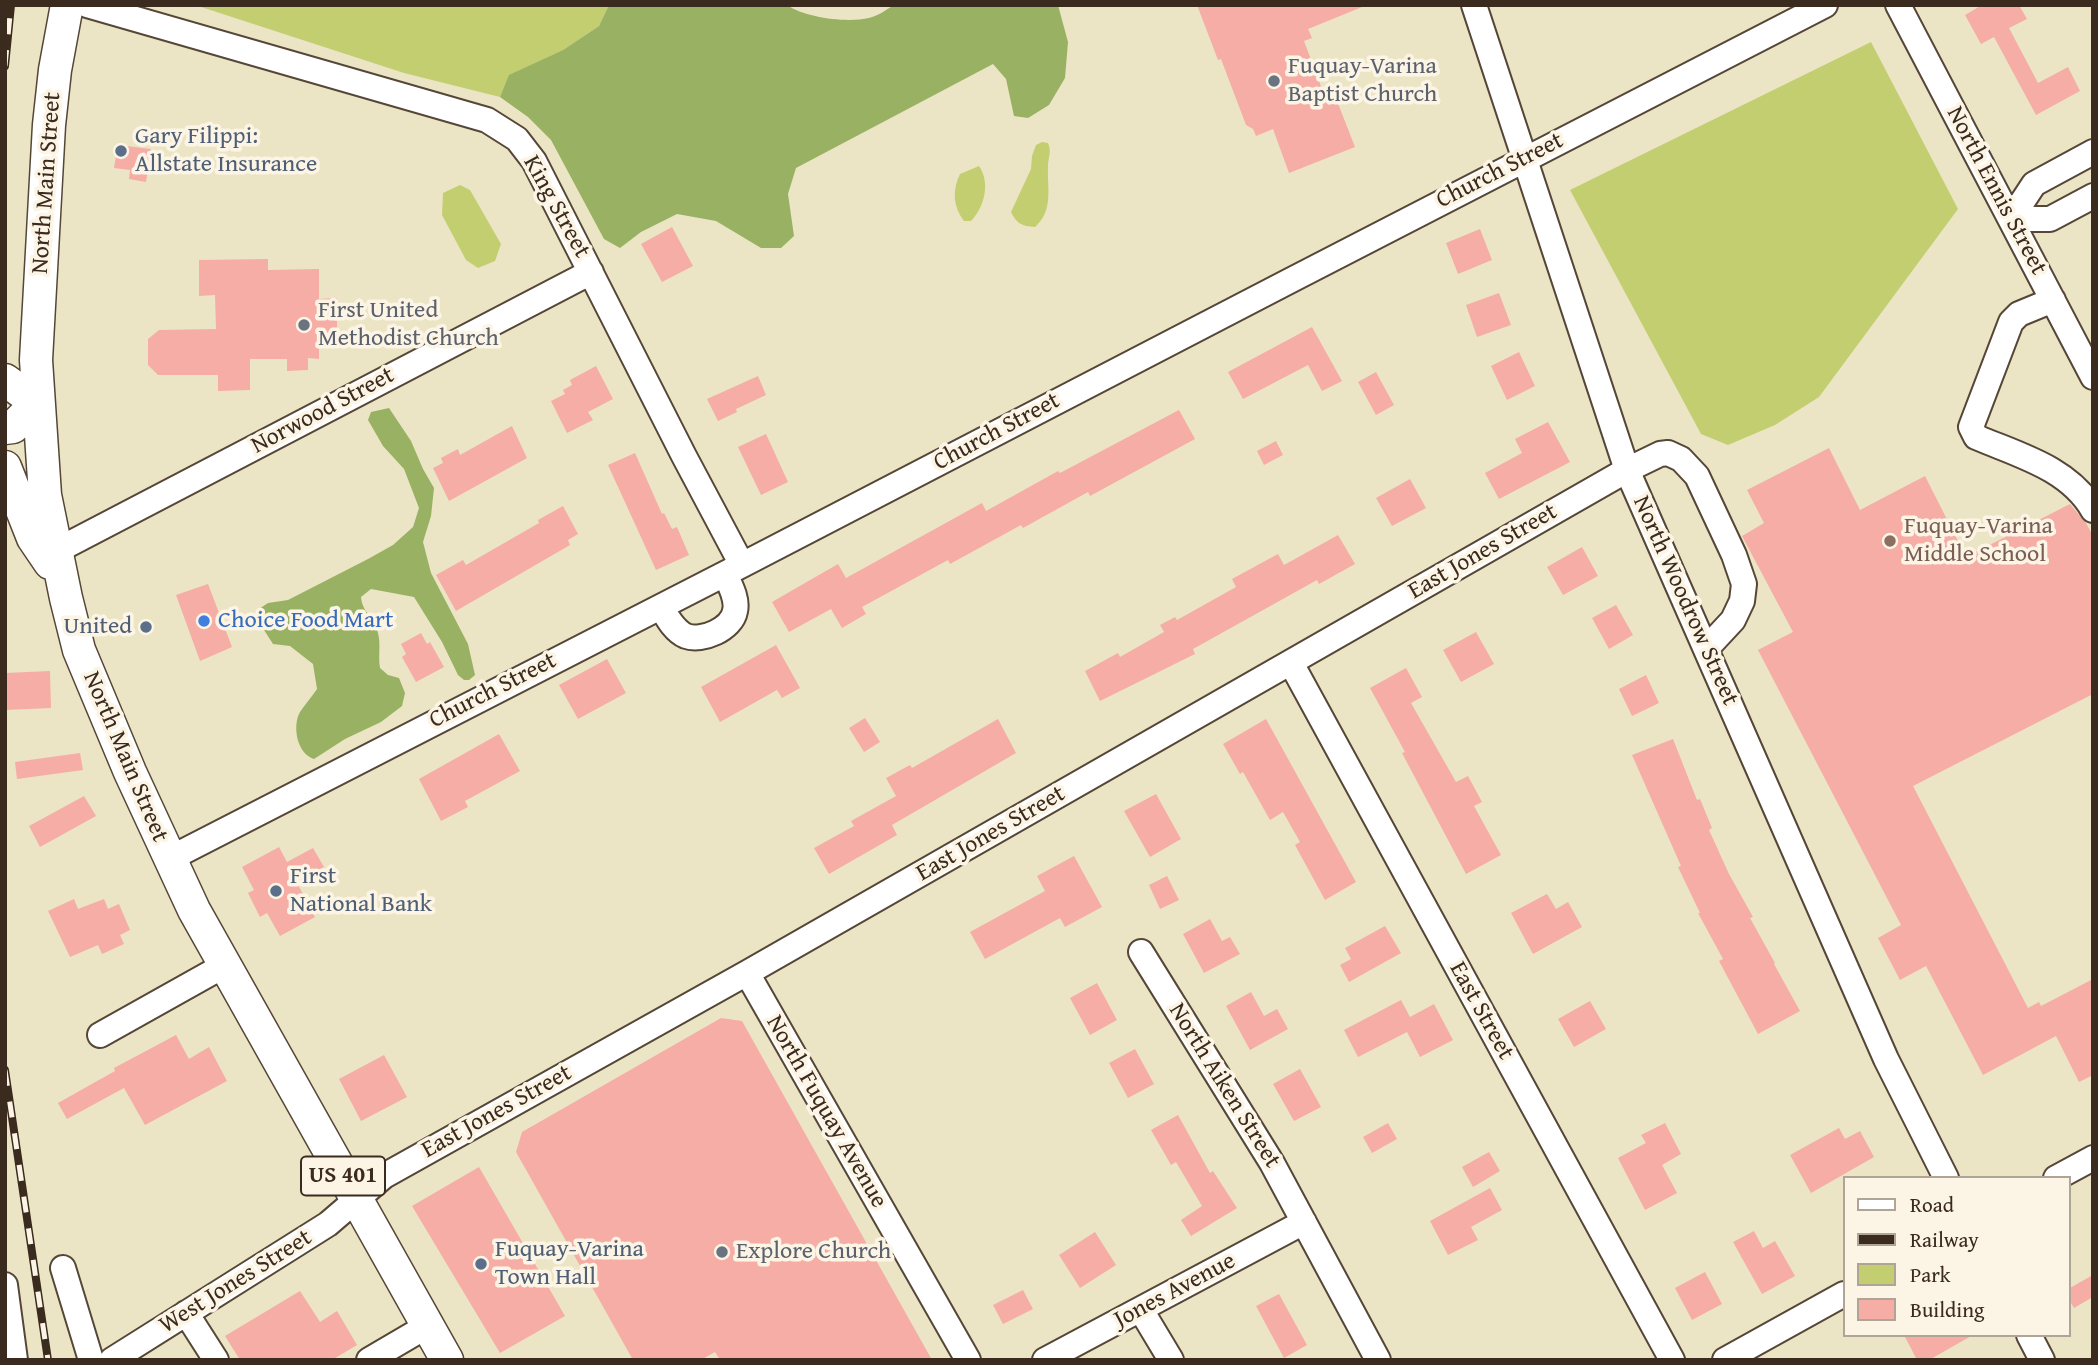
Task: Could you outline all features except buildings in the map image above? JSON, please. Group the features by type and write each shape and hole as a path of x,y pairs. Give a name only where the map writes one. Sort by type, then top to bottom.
{"main road":[{"name":"North Main Street","path":"66,5 49,125 43,258 37,316 37,403 45,495 79,650 130,772 194,910 447,1360"},
{"path":"5,380 37,403 13,427 5,428"},
{"path":"5,467 33,538 63,583"}],"street":[{"name":"King Street","path":"87,5 487,120 517,139 534,162 684,456 734,570 735,612 728,624 713,634 698,637 685,635 675,628 661,607"},
{"name":"North Woodrow Street","path":"1474,5 1627,470 1886,1059 1945,1176"},
{"name":"Church Street","path":"169,859 402,737 734,570 1524,158 1825,5"},
{"name":"North Ennis Street","path":"1898,5 2093,377"},
{"path":"2011,219 2034,184 2093,152"},
{"path":"2011,219 2050,219 2093,196"},
{"name":"Norwood Street","path":"56,551 591,272"},
{"path":"2053,300 2020,314 2011,322 1971,427 1976,438 2062,475 2076,486 2093,510"},
{"name":"East Jones Street","path":"356,1199 384,1176 747,973 1627,470 1660,454 1668,453 1681,459 1697,476 1734,555 1744,584 1742,601 1733,620 1706,649"},
{"name":"East Street","path":"1291,663 1672,1360"},
{"name":"North Aiken Street","path":"1141,952 1272,1163 1378,1360"},
{"path":"100,1035 225,965"},
{"name":"North Fuquay Avenue","path":"747,973 968,1360"},
{"path":"2060,1176 2093,1158"},
{"name":"West Jones Street","path":"112,1360 328,1224 356,1199"},
{"name":"Jones Avenue","path":"1045,1360 1304,1222"},
{"path":"63,1268 90,1360"},
{"path":"5,1285 15,1360"},
{"path":"1724,1360 1842,1295"},
{"path":"1141,1310 1171,1360"},
{"path":"186,1313 208,1357"},
{"path":"369,1360 427,1326"},
{"path":"2030,1337 2042,1360"}],"green space":[{"path":"195,5 609,5 599,26 563,50 510,75 500,97 404,73"},
{"path":"609,5 787,5 815,16 850,20 872,17 894,5 1058,5 1068,42 1065,78 1049,105 1028,118 1014,116 1006,79 993,64 796,168 788,194 794,236 781,248 761,248 716,221 677,214 641,232 620,248 604,239 551,140 528,117 500,97 509,75 563,50 599,26"},
{"path":"1871,42 1958,209 1819,397 1775,425 1728,445 1701,434 1570,190"},
{"path":"1048,143 1050,149 1047,206 1041,220 1035,227 1030,227 1018,222 1011,212 1031,169 1036,145"},
{"path":"979,166 985,180 984,195 976,216 971,221 964,221 956,204 956,186 960,174"},
{"path":"460,185 470,190 501,244 495,261 478,268 466,260 442,215 443,193"},
{"path":"389,408 411,441 434,488 431,516 423,542 431,573 468,644 475,675 464,680 458,675 442,642 414,597 371,589 361,597 362,602 378,633 380,668 388,675 399,678 405,693 402,706 381,722 345,739 314,759 300,746 296,732 300,712 317,689 313,664 290,646 273,644 264,630 259,609 268,603 288,600 368,559 393,545 413,527 419,508 404,469 383,446 368,420 371,412"}],"railway":[{"path":"5,66 11,5"},
{"path":"5,1070 48,1360"}],"place":[{"name":"Fuquay-Varina Baptist Church","path":"1274,81"},
{"name":"Gary Filippi: Allstate Insurance","path":"121,151"},
{"name":"First United Methodist Church","path":"304,325"},
{"name":"Fuquay-Varina Middle School","path":"1890,541"},
{"name":"Choice Food Mart","path":"204,621"},
{"name":"United","path":"146,627"},
{"name":"First National Bank","path":"276,891"},
{"name":"Explore Church","path":"722,1252"},
{"name":"Fuquay-Varina Town Hall","path":"481,1264"}]}
